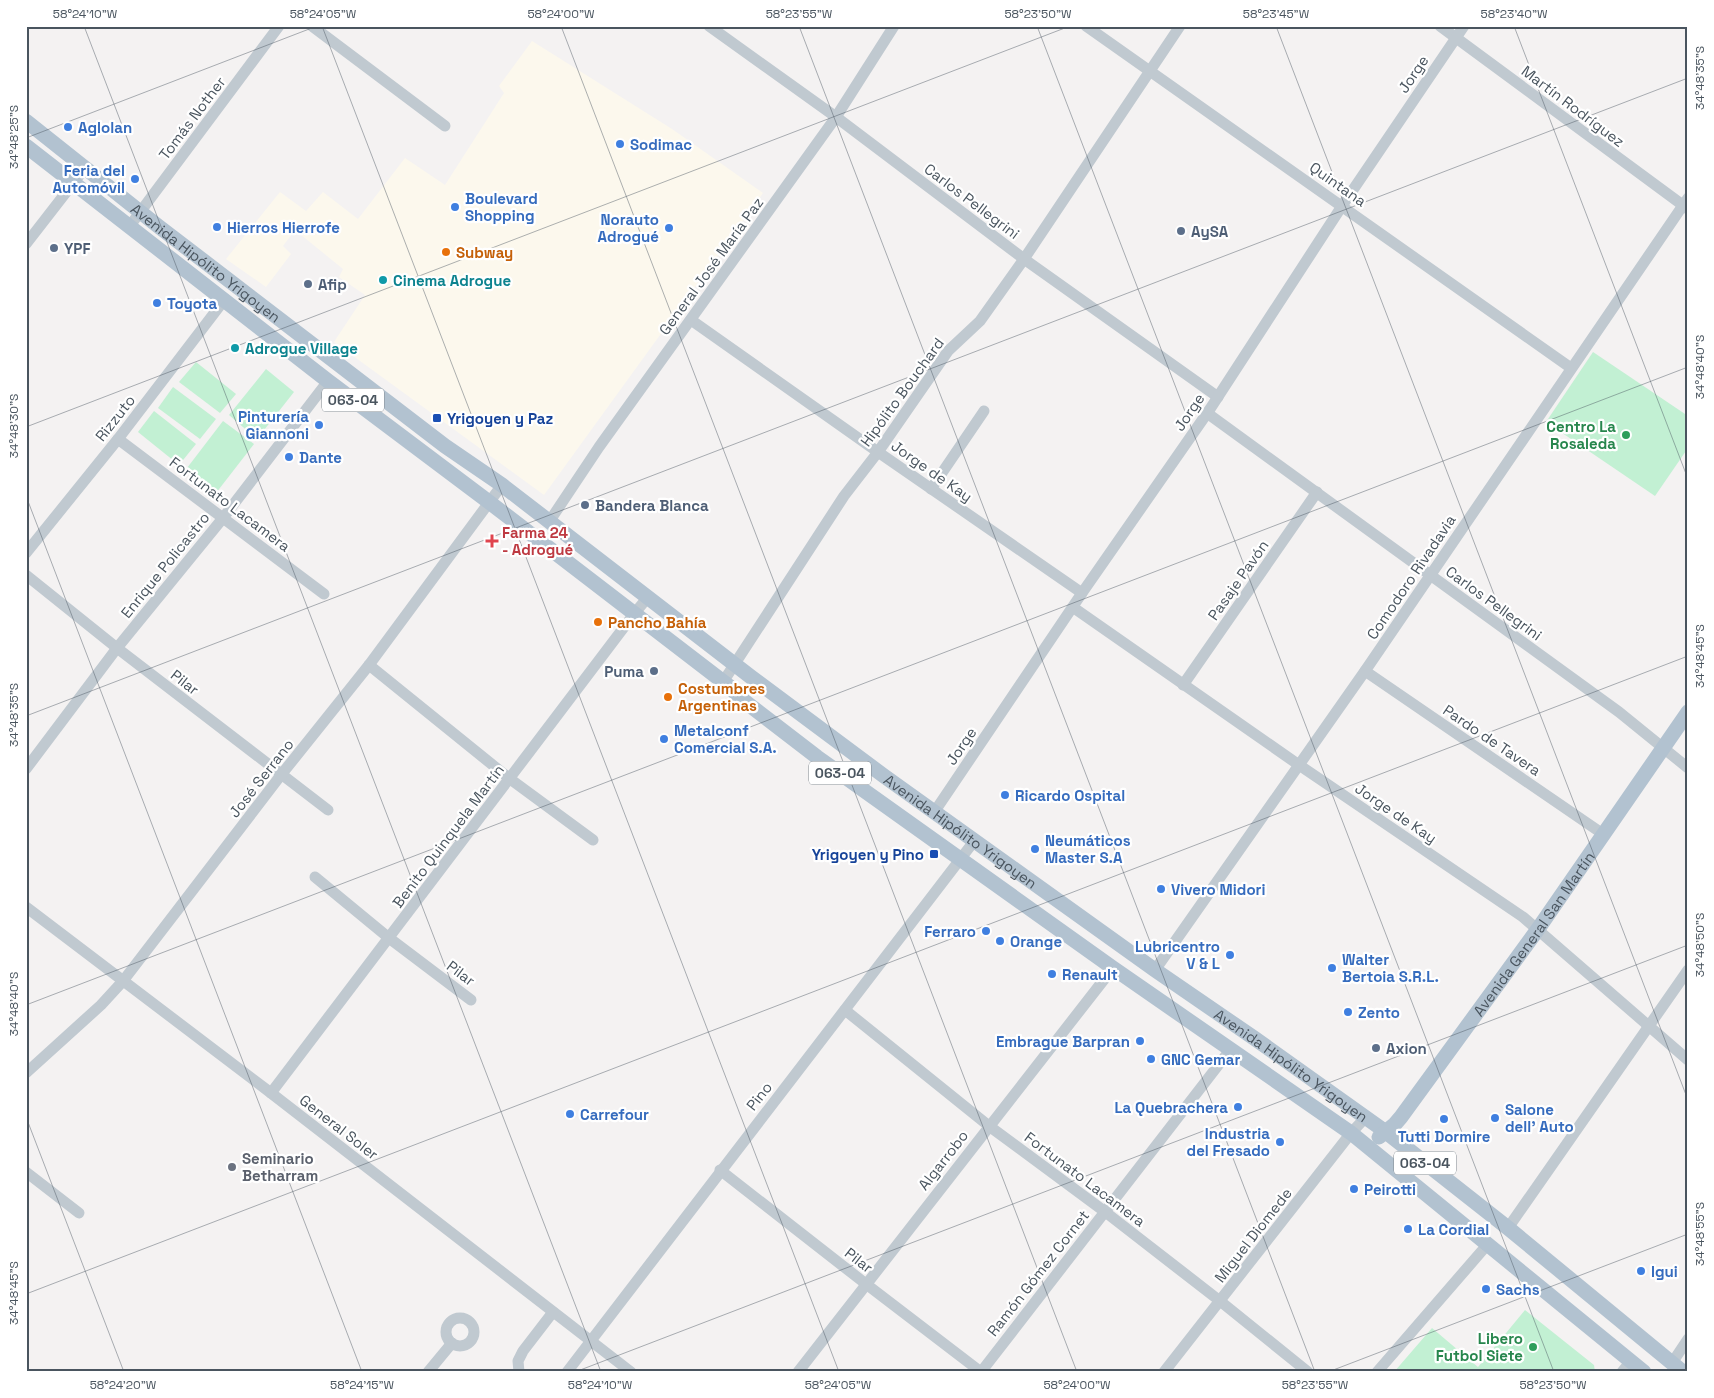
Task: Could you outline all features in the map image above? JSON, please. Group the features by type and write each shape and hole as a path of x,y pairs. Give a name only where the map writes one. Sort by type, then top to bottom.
{"main road":[{"name":"Avenida Hipólito Yrigoyen","path":"26,121 140,212 437,440 502,485 734,664 884,776 1386,1132 1508,1228 1678,1367"},
{"name":"Avenida Hipólito Yrigoyen","path":"26,146 328,381 730,687 739,698 817,757 1113,968 1351,1133 1487,1245 1626,1366 1644,1372"},
{"name":"Avenida General San Martín","path":"1368,1146 1401,1117 1538,929 1688,712"}],"street":[{"name":"Tomás Nother","path":"129,227 279,26"},
{"path":"312,26 445,126"},
{"name":"Carlos Pellegrini","path":"709,26 836,117 1024,259 1218,397"},
{"name":"General José María Paz","path":"549,522 599,447 836,117 894,26"},
{"name":"Quintana","path":"1086,26 1571,368"},
{"name":"Hipólito Bouchard","path":"723,682 844,496 878,452 948,351 980,321 1024,259 1180,26"},
{"name":"Martín Rodríguez","path":"1440,26 1686,204"},
{"name":"Jorge","path":"935,811 1074,608 1082,593 1218,397 1342,206 1464,26"},
{"path":"26,244 85,168"},
{"name":"Comodoro Rivadavia","path":"1155,970 1365,671 1571,368 1686,204"},
{"name":"Rizzuto","path":"26,553 118,439 225,300"},
{"name":"Jorge de Kay","path":"691,320 1082,593"},
{"name":"Enrique Policastro","path":"26,769 117,648 223,518 328,381"},
{"path":"931,489 984,411"},
{"name":"Carlos Pellegrini","path":"1207,413 1619,712 1688,768"},
{"name":"Fortunato Lacamera","path":"118,439 324,594"},
{"name":"José Serrano","path":"26,1073 101,1005 123,980 369,665 502,485"},
{"name":"Pasaje Pavón","path":"1183,685 1317,492"},
{"name":"Pilar","path":"26,575 281,776 328,810"},
{"name":"Benito Quinquela Martín","path":"271,1093 648,597"},
{"name":"Jorge de Kay","path":"1074,608 1538,929 1688,1060"},
{"path":"369,665 510,778 593,840"},
{"name":"Pardo de Tavera","path":"1365,671 1603,834"},
{"name":"Pino","path":"567,1372 720,1170 975,840"},
{"name":"Pilar","path":"315,877 389,938 471,1000"},
{"name":"General Soler","path":"26,907 271,1093 631,1372"},
{"name":"Algarrobo","path":"798,1372 1113,968"},
{"path":"1508,1228 1688,970"},
{"name":"Fortunato Lacamera","path":"845,1010 989,1126 1220,1300 1308,1372"},
{"name":"Ramón Gómez Cornet","path":"981,1372 1230,1050"},
{"name":"Miguel Diomede","path":"1164,1372 1351,1133 1366,1117"},
{"name":"Pilar","path":"720,1170 981,1372"},
{"path":"26,1172 79,1213"},
{"path":"1376,1372 1487,1245"},
{"path":"520,1372 518,1361 523,1351 553,1312"},
{"path":"1678,1367 1688,1339"},
{"path":"428,1372 452,1343"}],"shaded area":[{"path":"532,41 672,129 763,193 544,495 334,342 365,295 339,277 343,269 295,230 283,246 291,254 266,287 226,259 280,192 306,211 323,192 358,219 405,158 445,185 504,93 499,86"}],"green space":[{"name":"Centro La Rosaleda","path":"1593,352 1688,416 1688,448 1655,496 1546,422"},
{"path":"196,362 236,394 220,413 179,382"},
{"path":"266,369 294,392 257,439 229,415"},
{"path":"173,387 216,419 200,439 158,408"},
{"path":"154,411 196,444 179,465 138,432"},
{"path":"223,421 254,444 216,493 187,468"},
{"name":"Libero Futbol Siete","path":"1525,1310 1594,1365 1595,1372 1394,1372 1432,1328 1478,1367"}],"place":[{"name":"Aglolan","path":"68,127"},
{"name":"Sodimac","path":"620,144"},
{"name":"Feria del Automóvil","path":"135,179"},
{"name":"Boulevard Shopping","path":"455,207"},
{"name":"Hierros Hierrofe","path":"217,227"},
{"name":"Norauto Adrogué","path":"669,228"},
{"name":"AySA","path":"1181,231"},
{"name":"YPF","path":"54,248"},
{"name":"Subway","path":"446,252"},
{"name":"Cinema Adrogue","path":"383,280"},
{"name":"Afip","path":"308,284"},
{"name":"Toyota","path":"157,303"},
{"name":"Adrogue Village","path":"235,348"},
{"name":"Yrigoyen y Paz","path":"437,418"},
{"name":"Pinturería Giannoni","path":"319,425"},
{"name":"Centro La Rosaleda","path":"1626,435"},
{"name":"Dante","path":"289,457"},
{"name":"Bandera Blanca","path":"585,505"},
{"name":"Farma 24 - Adrogué","path":"492,541"},
{"name":"Pancho Bahía","path":"598,622"},
{"name":"Puma","path":"654,671"},
{"name":"Costumbres Argentinas","path":"668,697"},
{"name":"Metalconf Comercial S.A.","path":"664,739"},
{"name":"Ricardo Ospital","path":"1005,795"},
{"name":"Neumáticos Master S.A","path":"1035,849"},
{"name":"Yrigoyen y Pino","path":"934,854"},
{"name":"Vivero Midori","path":"1161,889"},
{"name":"Ferraro","path":"986,931"},
{"name":"Orange","path":"1000,941"},
{"name":"Lubricentro V & L","path":"1230,955"},
{"name":"Walter Bertoia S.R.L.","path":"1332,968"},
{"name":"Renault","path":"1052,974"},
{"name":"Zento","path":"1348,1012"},
{"name":"Embrague Barpran","path":"1140,1041"},
{"name":"Axion","path":"1376,1048"},
{"name":"GNC Gemar","path":"1151,1059"},
{"name":"La Quebrachera","path":"1238,1107"},
{"name":"Carrefour","path":"570,1114"},
{"name":"Salone dell' Auto","path":"1495,1118"},
{"name":"Tutti Dormire","path":"1444,1119"},
{"name":"Industria del Fresado","path":"1280,1142"},
{"name":"Seminario Betharram","path":"232,1167"},
{"name":"Peirotti","path":"1354,1189"},
{"name":"La Cordial","path":"1408,1229"},
{"name":"Igui","path":"1641,1271"},
{"name":"Sachs","path":"1486,1289"},
{"name":"Libero Futbol Siete","path":"1533,1347"}]}
